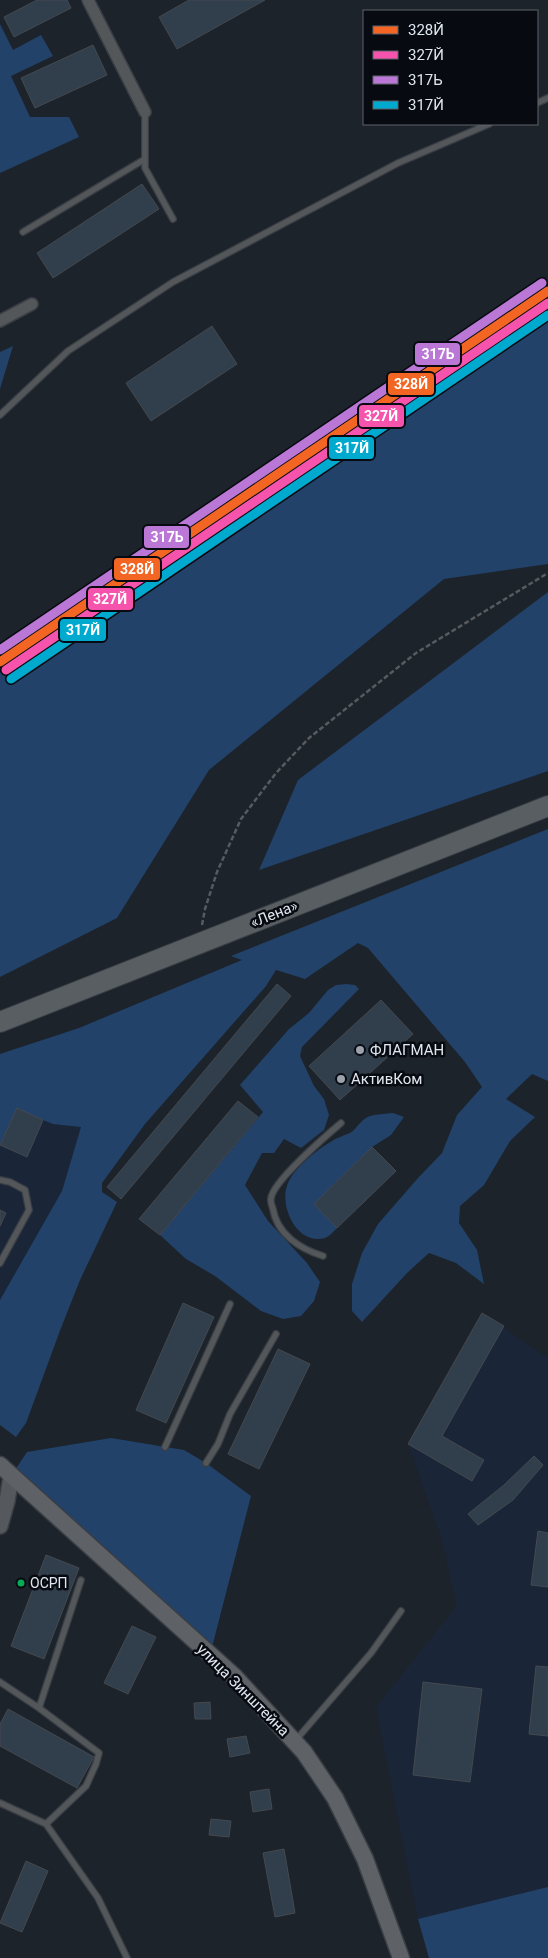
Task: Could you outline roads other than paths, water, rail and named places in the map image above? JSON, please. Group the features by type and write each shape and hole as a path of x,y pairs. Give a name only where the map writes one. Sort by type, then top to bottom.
{"highway":[{"name":"«Лена»","path":"0,1022 548,806"}],"main road":[{"path":"0,1526 5,1470"},
{"name":"улица Зинштейна","path":"5,1470 234,1676 304,1752 335,1798 364,1859 401,1958"}],"street":[{"path":"88,0 146,112"},
{"path":"0,320 32,304"}],"lane":[{"path":"146,112 145,168 173,219"},
{"path":"0,415 68,351 173,282 398,163 487,125"},
{"path":"23,232 145,159"},
{"path":"323,1256 301,1247 281,1230 274,1218 271,1198 278,1185 293,1168 341,1123"},
{"path":"0,1180 10,1182 26,1190 29,1210 0,1263"},
{"path":"165,1447 230,1304"},
{"path":"206,1463 218,1444 230,1414 276,1334"},
{"path":"39,1708 81,1580"},
{"path":"294,1742 372,1653 401,1611"},
{"path":"0,1682 39,1708 99,1753 86,1786 46,1824"},
{"path":"0,1803 46,1824 98,1898 126,1958"}],"place":[{"name":"ФЛАГМАН","path":"360,1050"},
{"name":"АктивКом","path":"341,1079"},
{"name":"ОСРП","path":"21,1583"}]}
